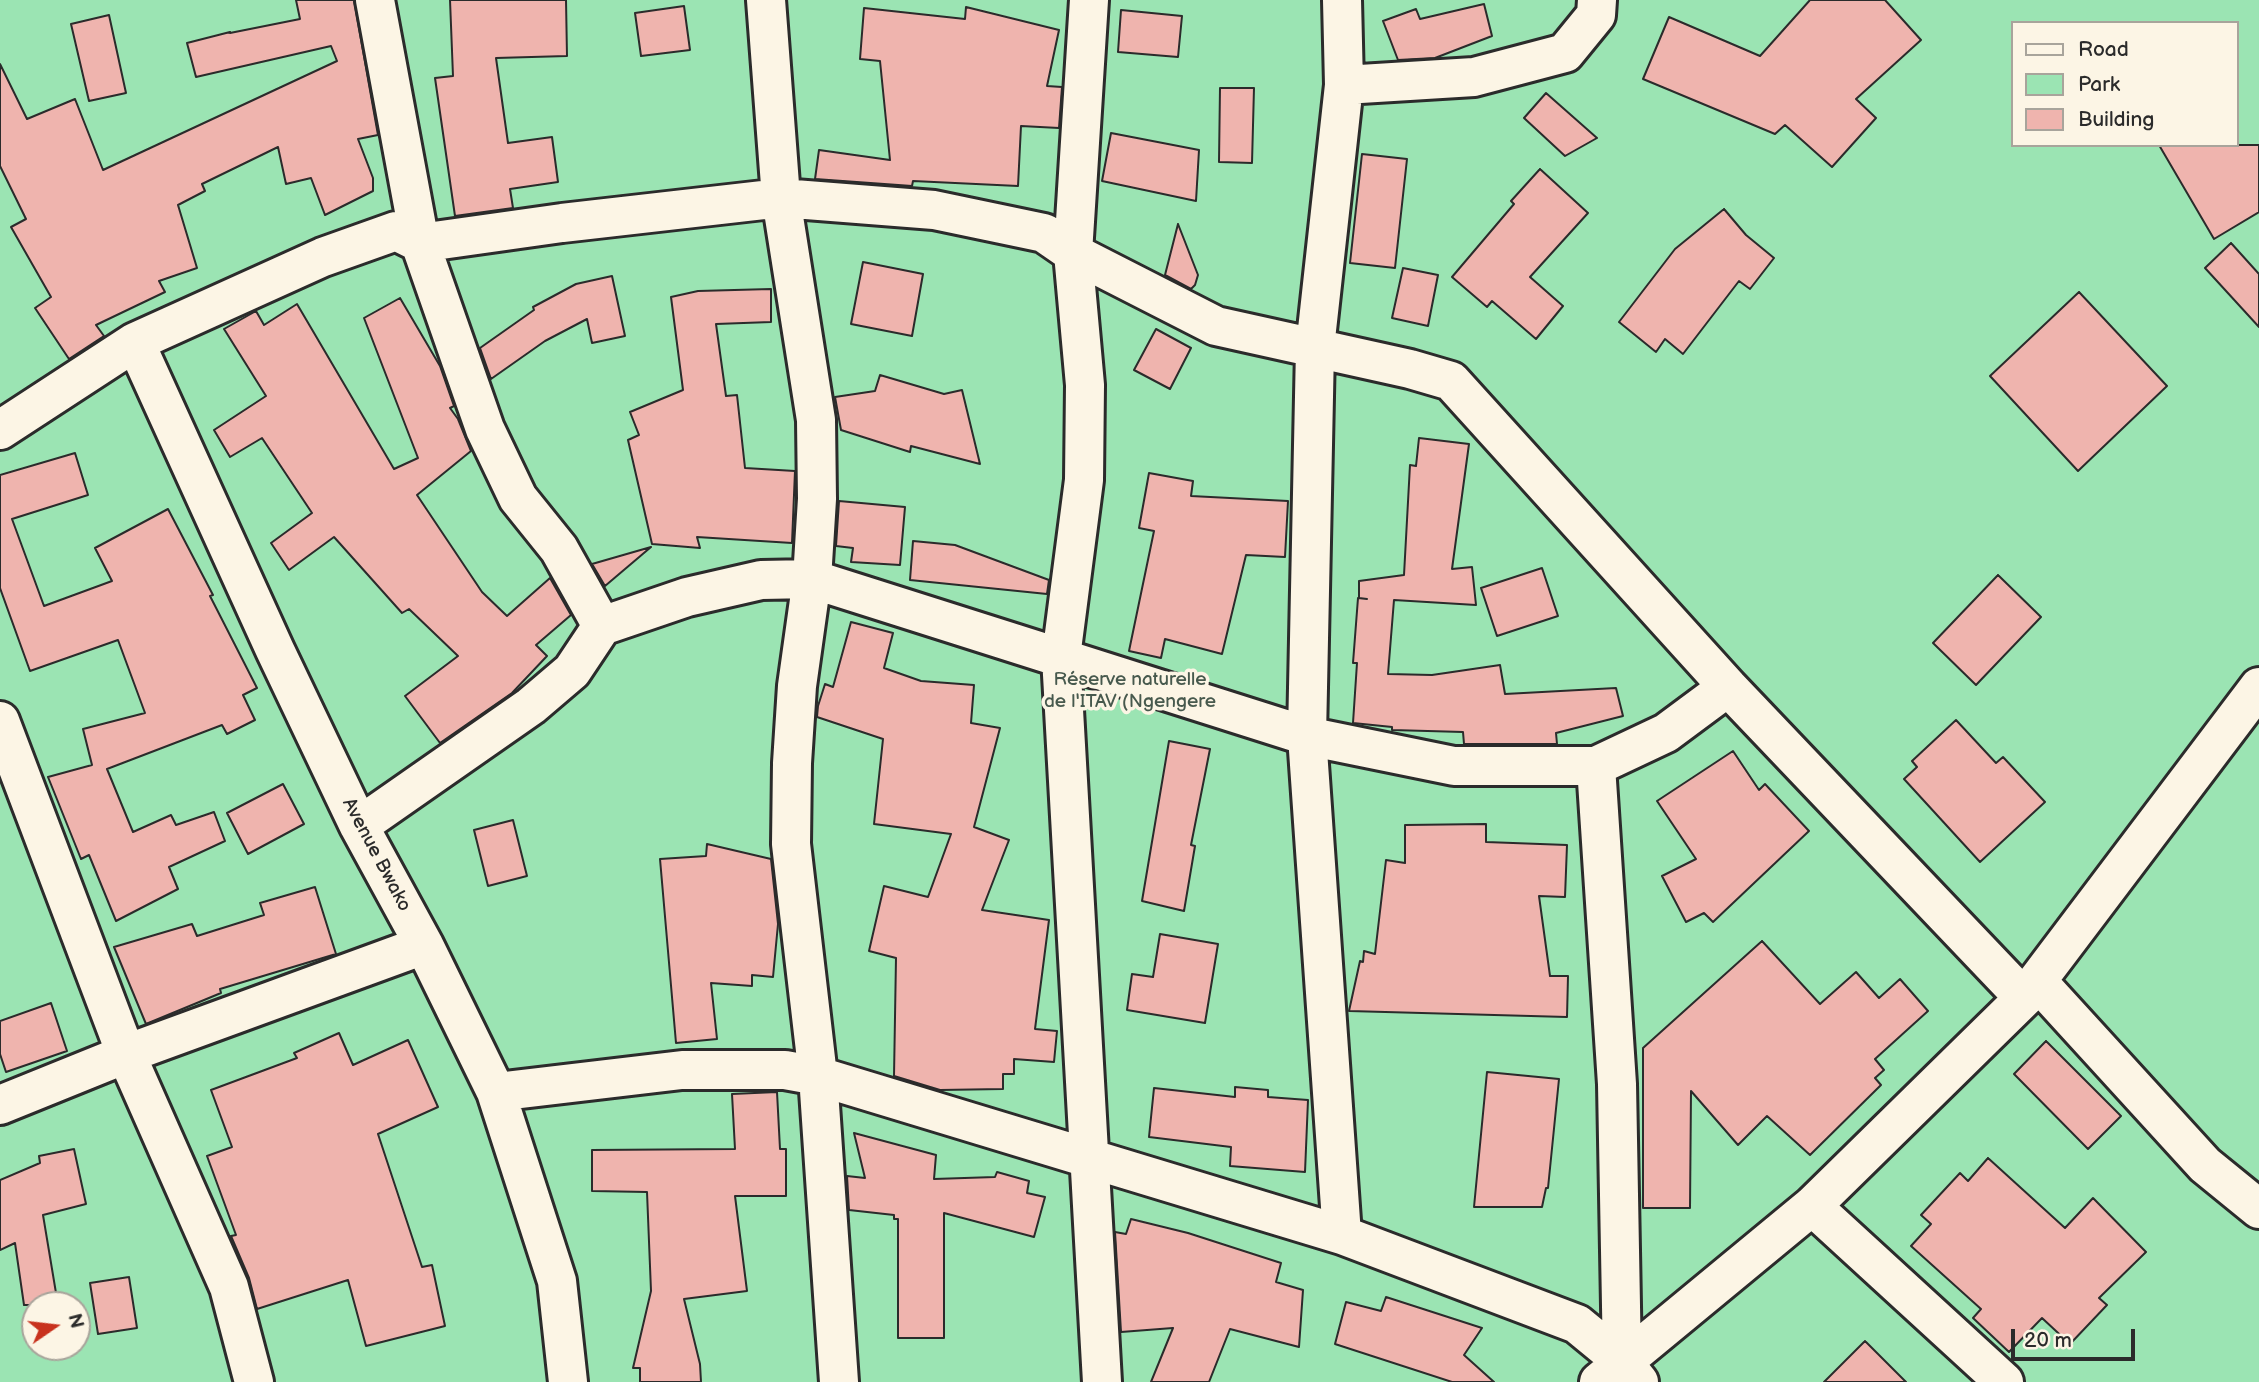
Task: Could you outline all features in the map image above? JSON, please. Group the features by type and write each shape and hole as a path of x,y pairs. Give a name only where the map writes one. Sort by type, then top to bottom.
{"street":[{"path":"375,0 420,243 491,441 518,498 559,549 602,626"},
{"path":"766,0 781,198 816,420 817,499 812,579 797,686 791,845 818,1076 839,1382"},
{"path":"1089,0 1073,253 1085,386 1084,480 1061,657 1102,1382"},
{"path":"1344,85 1474,77 1565,53 1596,15 1597,0"},
{"path":"1335,1 1344,85 1315,348 1307,736 1342,1235"},
{"path":"0,430 135,342 323,257 396,231 420,243 562,223 781,198 934,210 1044,233 1073,253 1216,326 1451,381 1728,687 2205,1165 2259,1209"},
{"name":"Avenue Bwako","path":"135,342 275,650 359,826 424,945 496,1092 557,1281 568,1382"},
{"path":"359,826 531,706 572,671 602,626 687,597 761,580 812,579 1307,736 1454,766 1596,766 1666,733 1728,687"},
{"path":"1620,1375 1812,1206 2031,990 2259,687"},
{"path":"0,721 126,1054 229,1287 254,1382"},
{"path":"1596,766 1617,1084 1620,1375"},
{"path":"0,1105 126,1054 424,945"},
{"path":"496,1092 682,1070 785,1070 818,1076 1342,1235 1577,1324 1620,1375"},
{"path":"1812,1206 2004,1382"}],"green space":[{"name":"Réserve naturelle de l'ITAV (Ngengere","path":"0,0 2259,0 2259,1382 0,1382"}],"building":[{"path":"296,0 354,0 378,135 358,139 373,178 373,191 325,215 311,178 286,184 278,147 202,184 205,191 178,205 197,268 159,281 165,292 96,325 104,336 69,359 35,308 51,297 11,227 26,219 0,166 0,64 27,119 75,99 103,170 337,61 331,46 196,77 187,43 300,19"},
{"path":"450,0 566,0 567,56 496,58 508,143 552,137 558,182 510,189 513,208 455,216 435,78 453,76"},
{"path":"1810,0 1885,0 1921,40 1856,99 1876,118 1832,167 1785,125 1775,134 1643,79 1669,17 1760,56"},
{"path":"1484,4 1492,36 1435,58 1398,60 1383,21 1416,9 1420,19"},
{"path":"684,6 690,50 641,56 635,13"},
{"path":"966,7 1059,30 1047,86 1062,87 1059,128 1021,126 1018,186 913,181 912,186 815,179 819,150 890,160 880,61 860,59 864,8 965,19"},
{"path":"1121,10 1182,16 1178,57 1118,52"},
{"path":"109,15 126,93 89,101 71,24"},
{"path":"1220,88 1254,88 1252,163 1219,162"},
{"path":"1546,93 1597,138 1565,156 1524,118"},
{"path":"1111,133 1199,150 1196,201 1102,181"},
{"path":"2259,145 2259,212 2214,239 2160,147"},
{"path":"1362,154 1407,159 1395,268 1350,263"},
{"path":"1540,169 1588,213 1530,277 1563,306 1536,339 1492,301 1487,307 1452,277 1514,204 1511,201"},
{"path":"1724,209 1746,235 1774,258 1750,289 1739,281 1683,354 1665,339 1656,352 1619,322 1675,249"},
{"path":"1178,224 1198,275 1191,289 1165,275"},
{"path":"2231,243 2259,274 2259,327 2205,268"},
{"path":"863,262 923,274 912,336 851,324"},
{"path":"1403,268 1438,275 1428,326 1392,318"},
{"path":"612,276 625,336 592,343 587,319 545,341 491,379 480,348 534,310 533,307 576,284"},
{"path":"771,289 771,322 716,324 726,396 737,395 745,468 795,471 792,543 697,537 700,548 652,544 628,440 639,435 630,412 683,390 671,297 698,291"},
{"path":"2079,292 2167,386 2078,471 1990,376"},
{"path":"400,298 440,366 454,406 450,408 458,419 471,451 417,495 482,592 507,616 550,578 571,615 536,645 547,656 512,693 440,743 405,696 458,656 409,609 402,613 334,537 289,570 271,543 312,513 262,438 230,457 214,430 266,396 224,329 256,311 264,325 297,304 394,469 418,458 364,318"},
{"path":"1156,329 1191,348 1170,389 1134,370"},
{"path":"880,375 944,394 962,390 980,464 911,446 910,452 841,430 835,397 875,391"},
{"path":"1419,438 1469,444 1452,569 1472,567 1476,605 1394,600 1388,674 1432,675 1500,665 1505,694 1616,688 1623,716 1556,733 1557,744 1464,744 1463,732 1392,730 1392,727 1353,723 1357,663 1353,663 1358,598 1367,599 1359,598 1359,581 1404,575 1410,465 1416,466"},
{"path":"75,453 88,495 12,519 44,606 112,581 95,548 168,509 257,688 243,695 255,720 227,734 222,725 107,769 133,832 171,815 176,825 214,812 225,841 169,867 178,889 116,921 89,855 81,859 48,777 92,765 83,729 145,713 118,640 30,671 0,588 0,475"},
{"path":"1149,473 1193,481 1191,496 1288,501 1285,557 1246,555 1222,654 1165,639 1161,658 1129,651 1154,531 1139,528"},
{"path":"839,501 905,507 900,565 851,562 853,548 836,546"},
{"path":"913,541 955,545 1049,580 1047,594 910,580"},
{"path":"651,547 605,586 592,564"},
{"path":"1542,568 1558,616 1497,636 1481,588"},
{"path":"1998,575 2041,617 1976,685 1933,643"},
{"path":"851,622 893,633 884,668 921,681 974,685 971,723 1000,728 974,827 1009,840 982,910 1049,920 1035,1029 1057,1031 1054,1062 1014,1059 1014,1074 1003,1074 1003,1089 940,1090 894,1076 896,958 869,951 884,886 928,897 951,834 874,824 883,739 817,717 825,684 833,687"},
{"path":"1956,720 1996,763 2003,757 2045,802 1980,862 1904,779 1917,767 1912,761"},
{"path":"1169,741 1210,749 1191,845 1195,846 1184,911 1142,901"},
{"path":"1733,751 1759,790 1765,784 1809,831 1713,922 1704,913 1686,922 1662,876 1696,859 1657,801"},
{"path":"283,784 304,824 248,854 227,813"},
{"path":"513,820 527,876 488,886 474,830"},
{"path":"1486,824 1486,842 1567,845 1565,897 1539,896 1550,976 1568,976 1567,1017 1349,1011 1364,951 1375,954 1386,860 1405,863 1405,825"},
{"path":"707,844 771,859 778,924 773,977 752,975 752,986 711,983 717,1039 676,1043 660,859 706,856"},
{"path":"315,887 336,954 220,989 221,993 146,1024 114,947 192,924 197,936 264,915 260,903"},
{"path":"1160,934 1218,944 1205,1023 1127,1010 1132,974 1153,977"},
{"path":"1762,941 1820,1004 1856,972 1879,998 1900,979 1928,1011 1875,1059 1884,1070 1875,1078 1881,1085 1810,1155 1767,1116 1738,1145 1691,1091 1690,1208 1643,1208 1643,1048"},
{"path":"51,1003 67,1051 6,1072 0,1054 0,1021"},
{"path":"339,1033 353,1065 408,1040 438,1107 378,1134 422,1267 432,1265 445,1326 366,1346 348,1280 257,1309 249,1278 231,1236 236,1235 207,1156 232,1147 211,1090 297,1058 294,1053"},
{"path":"2046,1041 2121,1116 2088,1149 2014,1074"},
{"path":"1487,1072 1559,1079 1548,1188 1542,1207 1474,1207"},
{"path":"1235,1087 1268,1090 1268,1097 1308,1100 1305,1172 1230,1166 1231,1147 1149,1137 1154,1088 1235,1097"},
{"path":"777,1092 780,1149 786,1149 786,1196 735,1196 747,1291 684,1299 700,1364 701,1382 640,1382 640,1368 633,1368 651,1291 647,1192 592,1191 592,1150 735,1149 732,1094"},
{"path":"854,1133 936,1155 934,1179 995,1177 997,1172 1029,1181 1027,1193 1045,1197 1034,1237 944,1213 944,1338 898,1338 898,1219 894,1219 894,1215 849,1210 847,1176 865,1178"},
{"path":"74,1149 86,1204 43,1215 56,1291 22,1291 15,1243 0,1250 0,1180 40,1163 39,1156"},
{"path":"1988,1158 2065,1228 2093,1198 2146,1252 2099,1298 2107,1305 2070,1344 2042,1318 2009,1352 1973,1318 1981,1309 1911,1246 1931,1224 1921,1215 1960,1173 1968,1181"},
{"path":"1131,1219 1188,1233 1281,1263 1276,1282 1303,1290 1299,1347 1230,1329 1209,1382 1151,1382 1173,1328 1121,1332 1115,1232 1126,1234"},
{"path":"129,1277 137,1328 98,1334 90,1283"},
{"path":"1386,1297 1482,1328 1464,1355 1494,1382 1452,1382 1335,1344 1346,1302 1381,1311"},
{"path":"1865,1341 1906,1382 1824,1382"}]}
